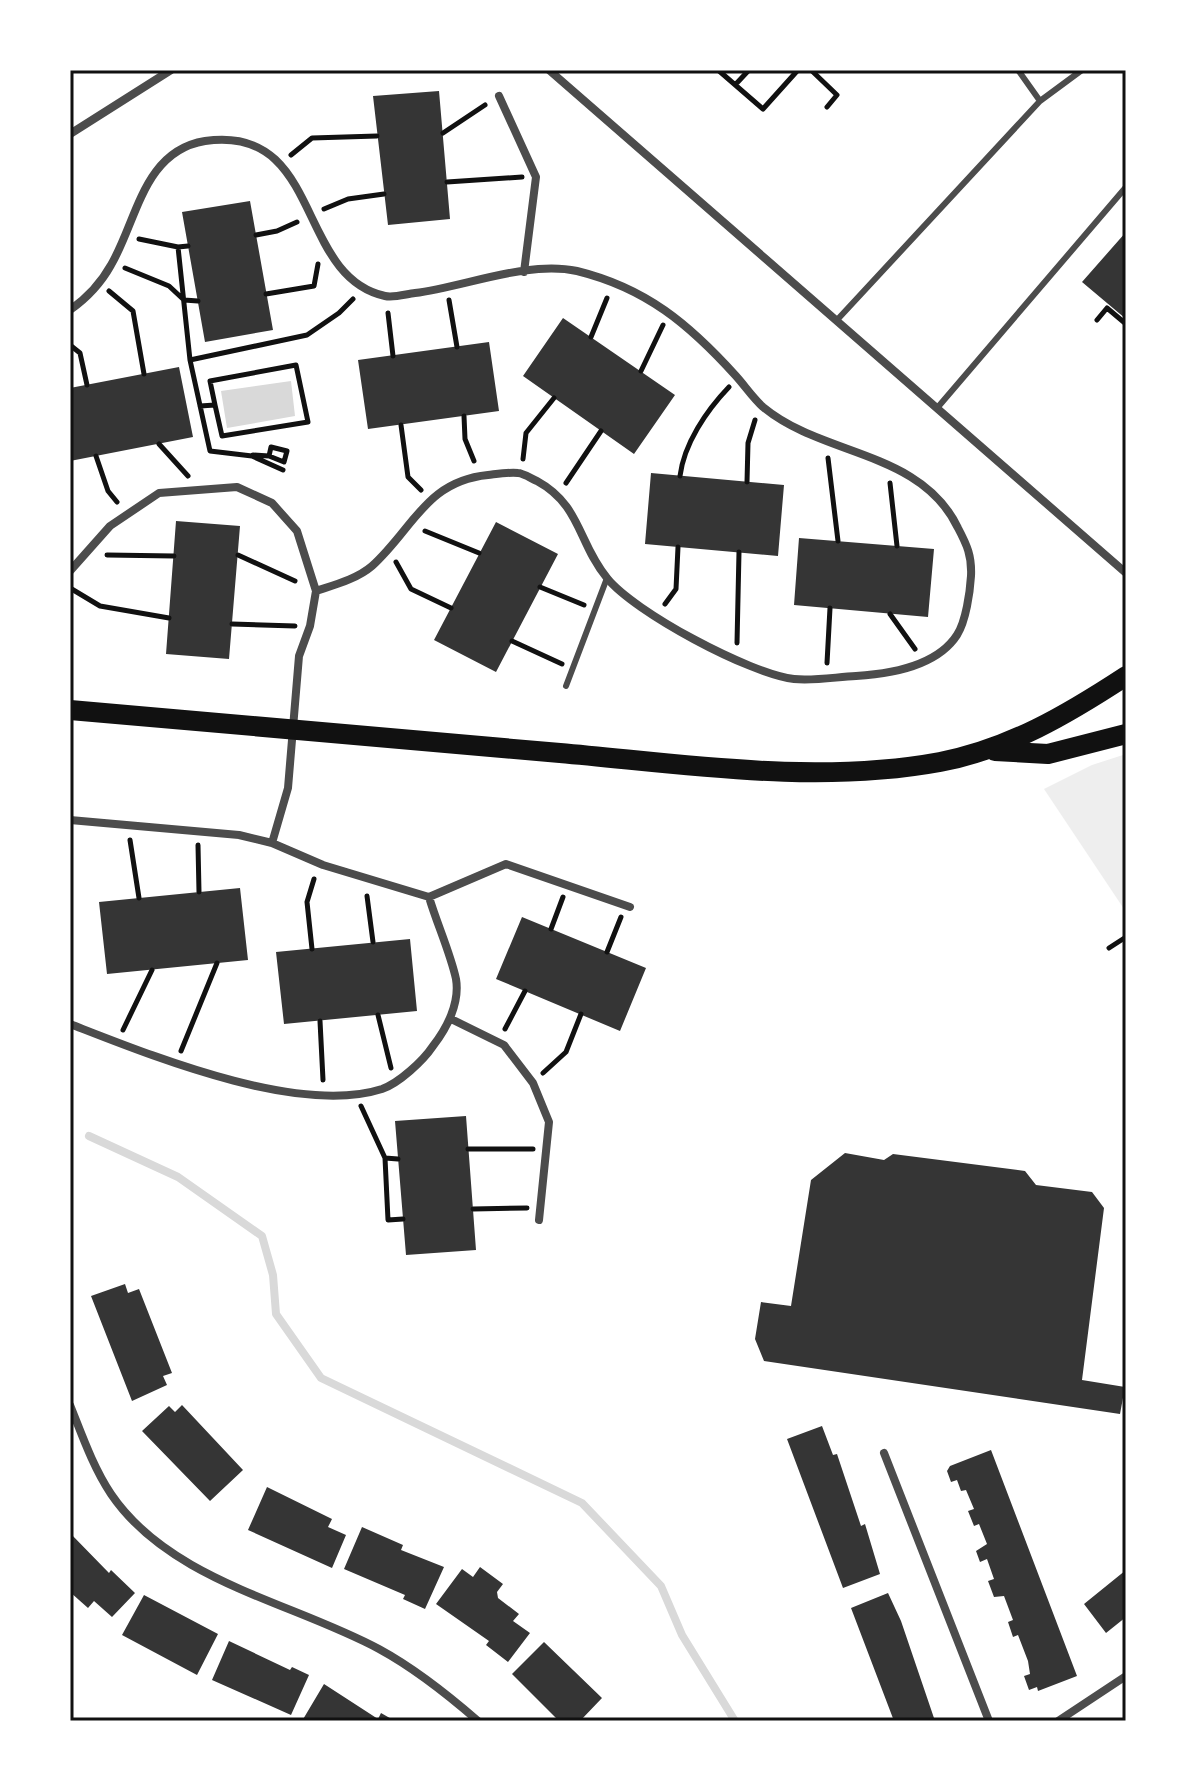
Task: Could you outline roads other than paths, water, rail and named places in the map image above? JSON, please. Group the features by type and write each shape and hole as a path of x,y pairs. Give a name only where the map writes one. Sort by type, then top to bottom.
{"main road":[{"path":"70,710 703,766 852,773 943,761 1018,739 1059,718 1126,676"},
{"path":"979,750 1048,754 1126,734"}],"street":[{"path":"70,134 171,70"},
{"path":"549,70 1126,573"},
{"path":"499,96 536,177 524,272"},
{"path":"70,310 99,283 113,264 142,190 175,152 202,142 237,141 264,149 281,163 313,214 322,243 344,270 365,286 386,296 447,289 524,272 570,269 614,283 670,311 738,378 760,405 788,424 826,442 888,464 923,483 952,516 972,557 970,590 957,635 925,662 878,675 792,679 738,659 656,618 607,578 559,493 521,473 453,481 431,498 371,568 344,582 316,591"},
{"path":"70,571 110,526 159,493 237,487 272,503 297,531 316,591 310,626 299,656 288,788 272,843"},
{"path":"70,820 198,831 272,843 318,863 429,897 506,864 628,906"},
{"path":"70,1024 245,1084 324,1096 382,1089 394,1083 431,1050 451,1019 456,981 429,897"},
{"path":"451,1019 504,1045 533,1083 549,1122 539,1220"},
{"path":"70,1405 112,1495 165,1547 229,1583 380,1650 478,1721"},
{"path":"884,1453 989,1721"},
{"path":"1058,1721 1126,1676"}],"lane":[{"path":"1018,70 1040,101"},
{"path":"837,320 1040,101 1082,70"},
{"path":"938,407 1126,187"},
{"path":"566,686 607,578"}],"waterway":[{"path":"89,1136 178,1177 262,1236 273,1275 276,1314 321,1378 582,1503 661,1586 682,1635 735,1721"}]}
